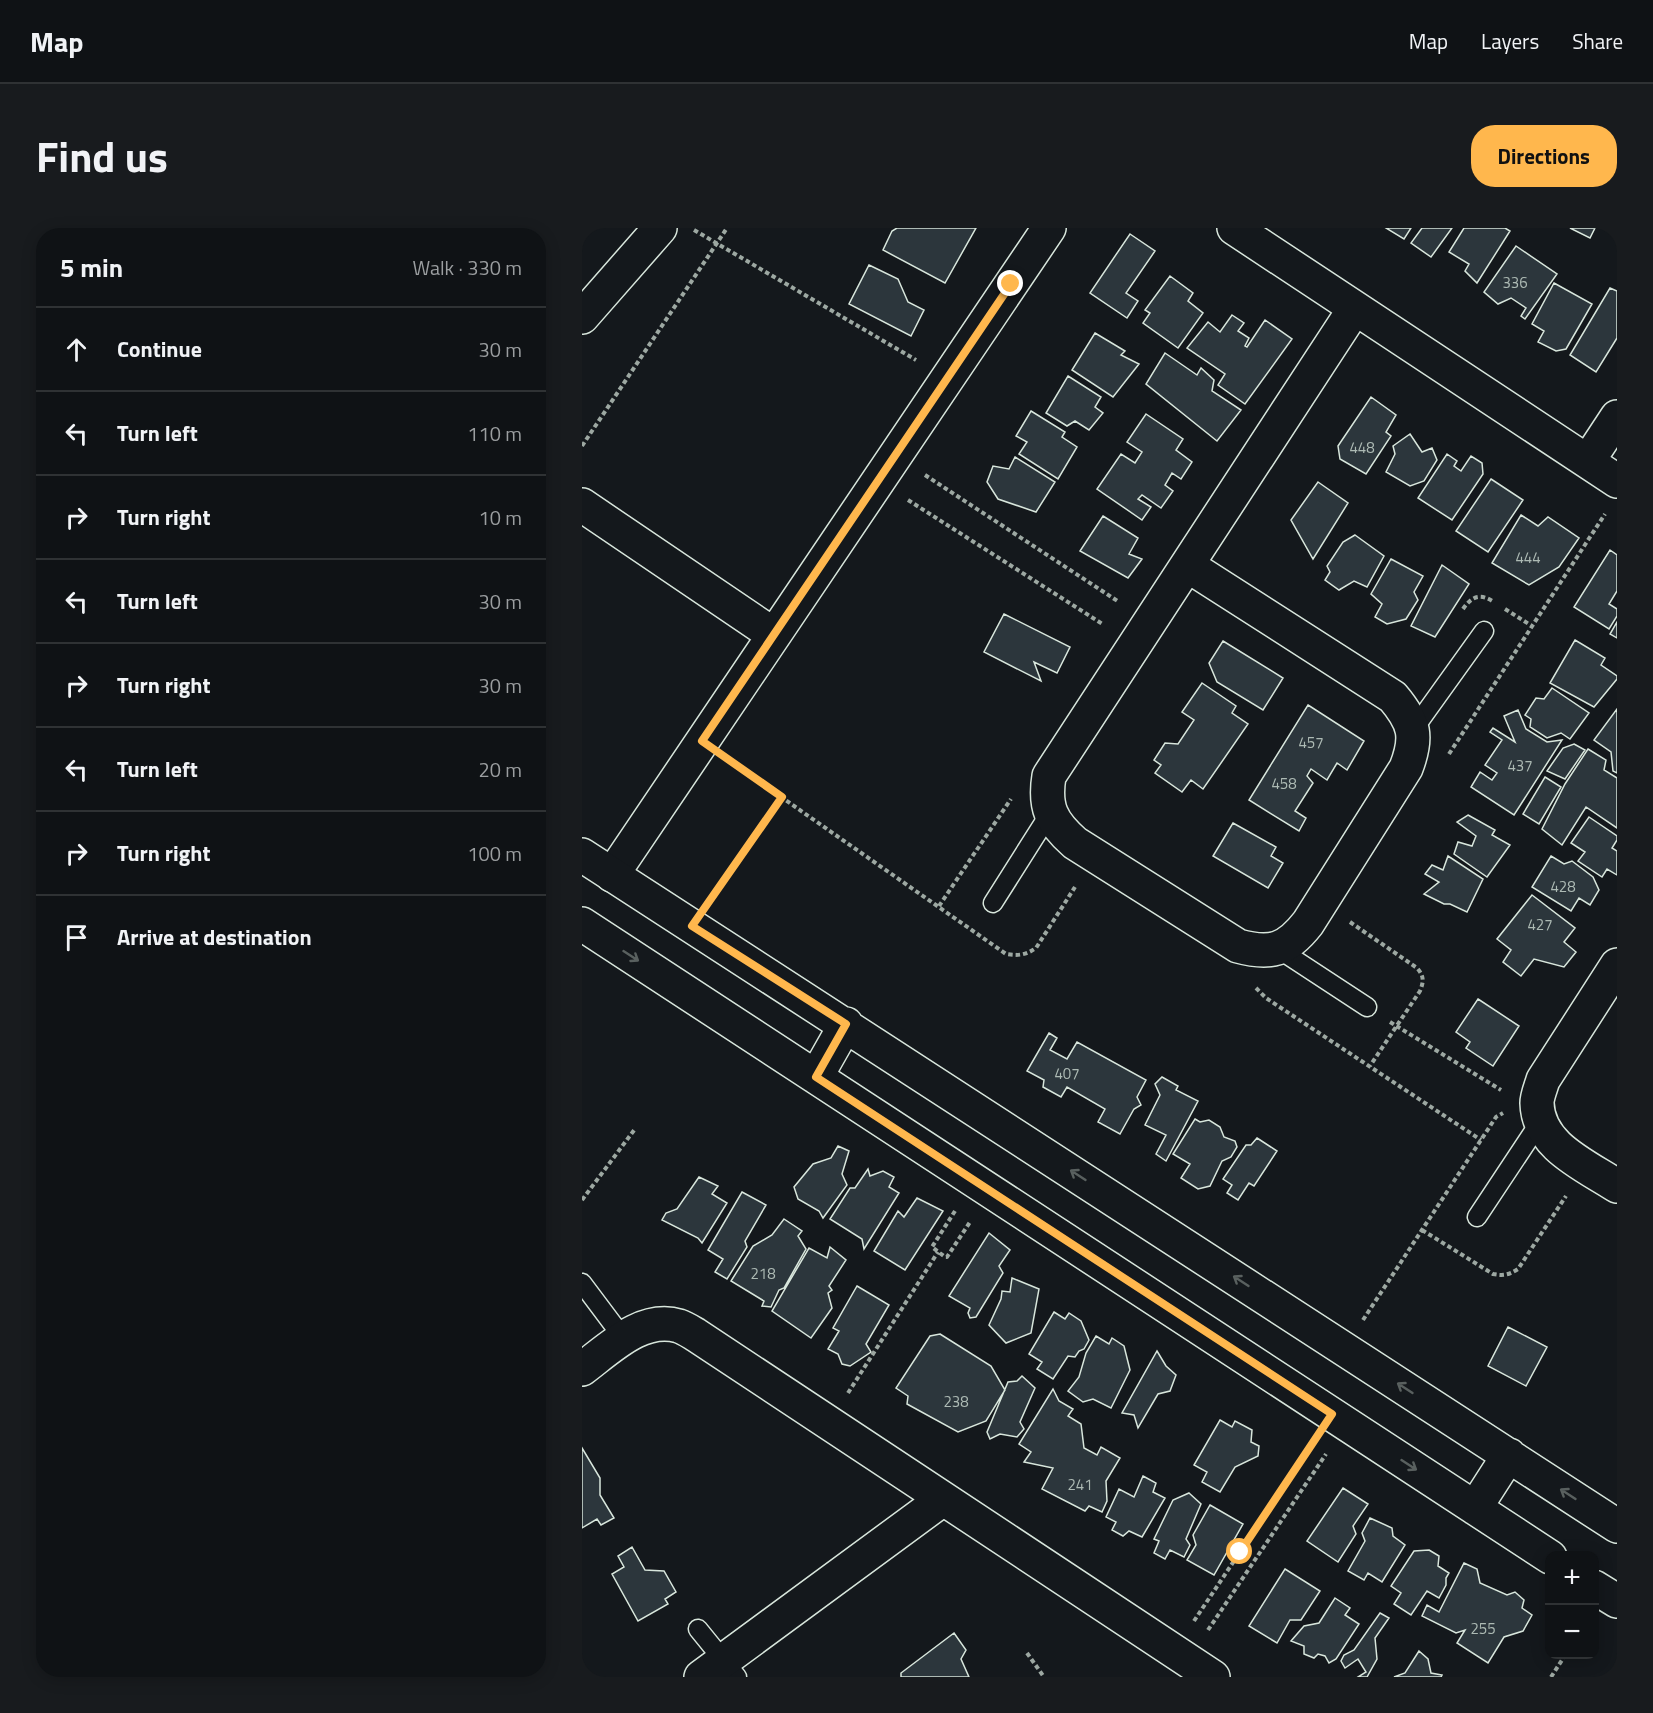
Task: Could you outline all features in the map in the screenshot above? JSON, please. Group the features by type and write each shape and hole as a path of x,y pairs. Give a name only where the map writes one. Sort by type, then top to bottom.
{"street":[{"path":"582,317 660,228"},
{"path":"612,874 1049,228"},
{"path":"1234,228 1588,461 1614,493"},
{"path":"1187,565 1393,697 1406,712 1413,730 1413,750 1406,768 1296,939 1278,948 1257,951 1238,946 1095,856 1059,830 1050,813 1046,795 1049,776 1355,308"},
{"path":"1588,461 1617,417"},
{"path":"582,505 774,635"},
{"path":"582,855 846,1024 1617,1526"},
{"path":"582,924 1545,1554"},
{"path":"1617,964 1543,1080 1533,1109 1550,1140 1617,1186"},
{"path":"816,1077 846,1024"},
{"path":"582,1369 640,1328 659,1324 678,1326 696,1335 1192,1663"},
{"path":"1475,1508 1509,1455"},
{"path":"721,1671 943,1498"},
{"path":"1599,1590 1617,1601"}],"lane":[{"path":"1413,730 1484,631"},
{"path":"993,903 1050,813"},
{"path":"1278,948 1367,1007"},
{"path":"1477,1217 1533,1109"},
{"path":"582,1283 624,1339"},
{"path":"698,1629 721,1671"}],"path":[{"path":"691,228 947,378"},
{"path":"582,446 727,228"},
{"path":"886,468 1143,633"},
{"path":"886,468 1143,633"},
{"path":"1448,757 1614,493"},
{"path":"702,741 1006,954 1029,953 1036,948 1095,856"},
{"path":"939,906 1018,787 1032,777 1049,776"},
{"path":"692,926 782,797"},
{"path":"1321,903 1417,968 1423,975 1424,983 1420,991 1370,1066"},
{"path":"1238,946 1247,975 1266,998 1482,1140"},
{"path":"1367,1007 1533,1109"},
{"path":"1344,1348 1496,1117 1509,1108 1533,1109"},
{"path":"583,1198 634,1129"},
{"path":"1422,1230 1493,1274 1502,1276 1510,1274 1518,1269 1586,1166"},
{"path":"982,1186 947,1257 938,1252 932,1246 982,1186"},
{"path":"829,1423 938,1252"},
{"path":"1192,1663 1339,1419"},
{"path":"1192,1663 1339,1419"},
{"path":"1027,1653 1044,1677"},
{"path":"1551,1677 1563,1659"}],"building":[{"path":"897,228 976,228 945,283 883,250 892,231"},
{"path":"1386,228 1411,228 1404,239"},
{"path":"1422,228 1452,228 1431,257 1411,243"},
{"path":"1464,228 1505,228 1510,231 1477,283 1465,271 1469,264 1449,252"},
{"path":"1570,228 1595,228 1590,238"},
{"path":"1130,234 1155,251 1126,293 1138,301 1127,318 1090,293"},
{"path":"1516,246 1557,274 1525,319 1521,316 1526,308 1511,298 1498,304 1484,292"},
{"path":"869,265 898,279 908,302 924,310 911,336 849,304"},
{"path":"1170,276 1193,293 1188,301 1203,313 1178,348 1143,323 1150,313 1145,310"},
{"path":"1554,283 1592,304 1566,349 1556,351 1538,342 1544,331 1532,324"},
{"path":"1610,288 1617,291 1617,338 1596,372 1570,355"},
{"path":"1232,315 1244,323 1238,331 1249,338 1245,346 1247,347 1265,320 1292,339 1245,404 1218,385 1225,374 1187,348 1208,322 1220,332"},
{"path":"1095,333 1125,351 1121,355 1139,364 1113,397 1072,370"},
{"path":"1165,353 1197,375 1201,368 1214,380 1212,391 1241,410 1217,441 1146,384"},
{"path":"1068,376 1101,397 1095,407 1103,413 1089,430 1075,421 1067,426 1046,413"},
{"path":"1371,397 1396,415 1386,432 1391,436 1366,474 1340,459 1338,446"},
{"path":"1031,411 1065,432 1062,437 1077,447 1058,479 1019,454 1027,442 1016,436"},
{"path":"1146,414 1183,439 1176,450 1192,462 1181,479 1172,473 1165,485 1173,491 1161,508 1142,495 1138,499 1151,507 1142,520 1097,489 1121,454 1135,463 1142,452 1127,442"},
{"path":"1410,434 1422,452 1432,448 1437,460 1424,481 1410,486 1386,472 1395,454 1393,446"},
{"path":"1447,454 1457,461 1454,466 1461,471 1471,456 1482,463 1483,474 1452,520 1418,498"},
{"path":"1015,457 1055,482 1036,512 998,499 987,482 993,466 1009,469"},
{"path":"1491,479 1523,500 1488,552 1456,531"},
{"path":"1318,482 1348,503 1313,559 1291,520"},
{"path":"1521,515 1538,526 1548,517 1579,538 1559,567 1529,585 1492,563"},
{"path":"1103,516 1138,538 1129,554 1142,559 1128,578 1080,551"},
{"path":"1355,535 1384,556 1367,587 1354,581 1339,590 1325,580 1330,572 1327,566 1343,542"},
{"path":"1610,550 1617,555 1617,591 1609,604 1617,609 1617,616 1609,629 1574,607"},
{"path":"1391,559 1423,576 1414,592 1418,600 1406,619 1387,624 1375,617 1382,604 1371,594"},
{"path":"1442,565 1469,584 1435,637 1411,626"},
{"path":"1004,614 1070,647 1057,673 1034,662 1041,681 984,652"},
{"path":"1617,622 1617,638 1610,634"},
{"path":"1575,640 1605,658 1601,665 1617,676 1594,707 1550,683"},
{"path":"1223,641 1283,678 1263,710 1217,682 1209,663"},
{"path":"1202,683 1236,706 1232,713 1248,724 1203,789 1191,780 1182,792 1155,773 1161,765 1154,760 1165,743 1178,744 1194,720 1182,712"},
{"path":"1552,688 1589,713 1570,739 1561,733 1547,738 1530,727 1531,719 1525,715 1536,698 1544,699"},
{"path":"1308,705 1364,741 1347,770 1337,763 1327,780 1311,769 1307,776 1313,783 1295,811 1306,818 1299,831 1249,800"},
{"path":"1617,709 1617,773 1613,771 1611,752 1594,740"},
{"path":"1518,710 1526,729 1547,742 1562,740 1514,815 1471,787 1480,772 1492,780 1497,773 1485,765 1502,740 1490,732 1493,728 1515,742 1504,716"},
{"path":"1574,744 1585,750 1565,779 1547,771 1563,748"},
{"path":"1588,749 1606,760 1604,770 1617,778 1617,828 1586,807 1562,845 1542,829 1565,784"},
{"path":"1545,777 1561,787 1539,824 1523,814"},
{"path":"1468,815 1495,830 1492,835 1510,845 1487,877 1454,854 1458,842 1472,846 1476,836 1457,822"},
{"path":"1589,817 1617,836 1612,848 1617,851 1617,875 1607,869 1602,877 1578,861 1585,852 1571,843"},
{"path":"1233,823 1276,847 1271,856 1283,863 1268,888 1213,856"},
{"path":"1448,856 1483,879 1467,912 1424,894 1439,882 1425,874 1432,865 1443,870"},
{"path":"1551,856 1564,864 1572,861 1593,877 1599,890 1590,905 1579,898 1571,911 1532,887"},
{"path":"1532,895 1575,928 1564,942 1576,952 1564,967 1534,959 1521,976 1503,962 1511,950 1497,939"},
{"path":"1478,999 1519,1026 1493,1066 1466,1048 1470,1042 1456,1032"},
{"path":"1049,1033 1057,1038 1050,1050 1067,1059 1077,1042 1146,1080 1137,1097 1141,1105 1134,1109 1120,1134 1098,1122 1105,1109 1067,1087 1061,1097 1043,1087 1044,1080 1027,1071"},
{"path":"1162,1077 1178,1086 1176,1090 1198,1101 1166,1161 1156,1154 1166,1135 1145,1125 1160,1095 1155,1084"},
{"path":"1195,1119 1200,1122 1209,1120 1220,1127 1224,1137 1235,1141 1237,1147 1231,1157 1222,1161 1210,1186 1198,1189 1181,1178 1190,1164 1173,1154"},
{"path":"1257,1138 1277,1151 1254,1186 1249,1183 1238,1200 1227,1193 1232,1185 1223,1179 1246,1145 1251,1145"},
{"path":"838,1146 849,1151 842,1174 847,1185 823,1218 819,1211 798,1199 794,1187 813,1164 831,1158"},
{"path":"868,1169 870,1176 883,1171 894,1177 889,1187 899,1193 864,1249 862,1239 830,1219 850,1188 855,1188"},
{"path":"699,1177 718,1186 712,1194 727,1203 702,1243 698,1238 662,1220 666,1213 677,1209"},
{"path":"742,1192 766,1205 745,1241 747,1247 727,1279 715,1272 723,1259 708,1250"},
{"path":"917,1198 943,1211 905,1270 874,1251 898,1211 904,1217"},
{"path":"784,1219 802,1231 798,1236 806,1249 784,1288 779,1290 771,1307 762,1306 764,1301 731,1281 753,1246 772,1235"},
{"path":"989,1233 1010,1250 999,1266 1003,1273 976,1317 970,1318 968,1313 970,1308 949,1296"},
{"path":"830,1247 846,1260 829,1286 832,1290 828,1293 832,1308 811,1338 772,1311 809,1248 827,1258"},
{"path":"1012,1278 1039,1289 1031,1333 1006,1343 989,1325 1001,1299 1002,1291 1010,1292"},
{"path":"857,1286 889,1305 866,1344 871,1352 850,1366 842,1364 838,1354 828,1349 839,1331 833,1328"},
{"path":"1054,1312 1065,1319 1069,1313 1081,1321 1089,1340 1084,1349 1079,1351 1075,1357 1068,1356 1053,1379 1037,1369 1042,1362 1029,1354"},
{"path":"1508,1327 1547,1347 1526,1386 1488,1366"},
{"path":"940,1334 991,1366 1005,1390 986,1421 958,1432 907,1404 908,1396 896,1388 930,1336"},
{"path":"1096,1336 1109,1344 1112,1338 1124,1346 1130,1370 1111,1408 1093,1399 1083,1402 1068,1391 1079,1377 1086,1353"},
{"path":"1157,1351 1166,1366 1176,1375 1170,1391 1158,1394 1138,1428 1134,1415 1122,1413"},
{"path":"1022,1376 1035,1388 1020,1422 1024,1429 1017,1437 1000,1434 990,1439 987,1432 1008,1382 1017,1381"},
{"path":"1053,1389 1059,1401 1073,1409 1068,1416 1081,1424 1084,1448 1097,1455 1101,1447 1120,1458 1106,1481 1107,1501 1102,1512 1089,1506 1085,1511 1042,1489 1053,1468 1024,1462 1031,1452 1019,1444"},
{"path":"1220,1420 1232,1427 1235,1421 1252,1430 1251,1442 1259,1446 1258,1456 1235,1467 1220,1492 1202,1482 1207,1472 1194,1465"},
{"path":"582,1448 600,1478 600,1495 614,1518 601,1525 597,1519 582,1528"},
{"path":"1143,1476 1156,1483 1153,1492 1165,1498 1142,1537 1129,1531 1123,1536 1112,1530 1116,1522 1106,1517 1119,1489 1134,1497"},
{"path":"1343,1488 1368,1504 1353,1526 1356,1534 1338,1562 1307,1541"},
{"path":"1189,1493 1201,1504 1186,1539 1190,1545 1184,1557 1170,1550 1165,1559 1154,1553 1159,1541 1154,1539 1173,1500"},
{"path":"1210,1505 1243,1524 1214,1575 1187,1560 1196,1545 1193,1535"},
{"path":"1370,1518 1392,1528 1393,1536 1405,1545 1382,1582 1368,1573 1364,1580 1348,1571 1365,1541 1362,1533"},
{"path":"632,1547 645,1570 664,1571 676,1592 665,1599 668,1604 638,1621 612,1574 624,1567 618,1556"},
{"path":"1429,1550 1439,1556 1438,1566 1449,1573 1446,1585 1439,1598 1427,1591 1411,1615 1394,1604 1401,1593 1391,1586 1414,1551"},
{"path":"1464,1563 1477,1569 1480,1583 1507,1595 1515,1592 1524,1600 1522,1608 1532,1615 1523,1631 1504,1637 1488,1663 1457,1643 1465,1630 1456,1633 1422,1616 1427,1605 1439,1612"},
{"path":"1285,1569 1320,1591 1301,1620 1290,1620 1277,1643 1249,1626"},
{"path":"1335,1598 1350,1608 1345,1615 1359,1624 1336,1659 1329,1663 1325,1656 1318,1654 1314,1658 1304,1654 1304,1646 1291,1641 1304,1626 1319,1623"},
{"path":"1380,1613 1389,1618 1375,1638 1377,1659 1367,1677 1358,1677 1366,1672 1358,1659 1345,1668 1341,1661 1344,1655 1354,1650"},
{"path":"954,1633 966,1650 961,1659 969,1677 901,1677 901,1673"},
{"path":"1419,1651 1428,1659 1431,1673 1442,1675 1441,1677 1394,1677 1405,1673"}],"route":[{"path":"1011,284 702,741 782,797 692,926 846,1024 816,1077 1332,1414 1240,1552"}]}
